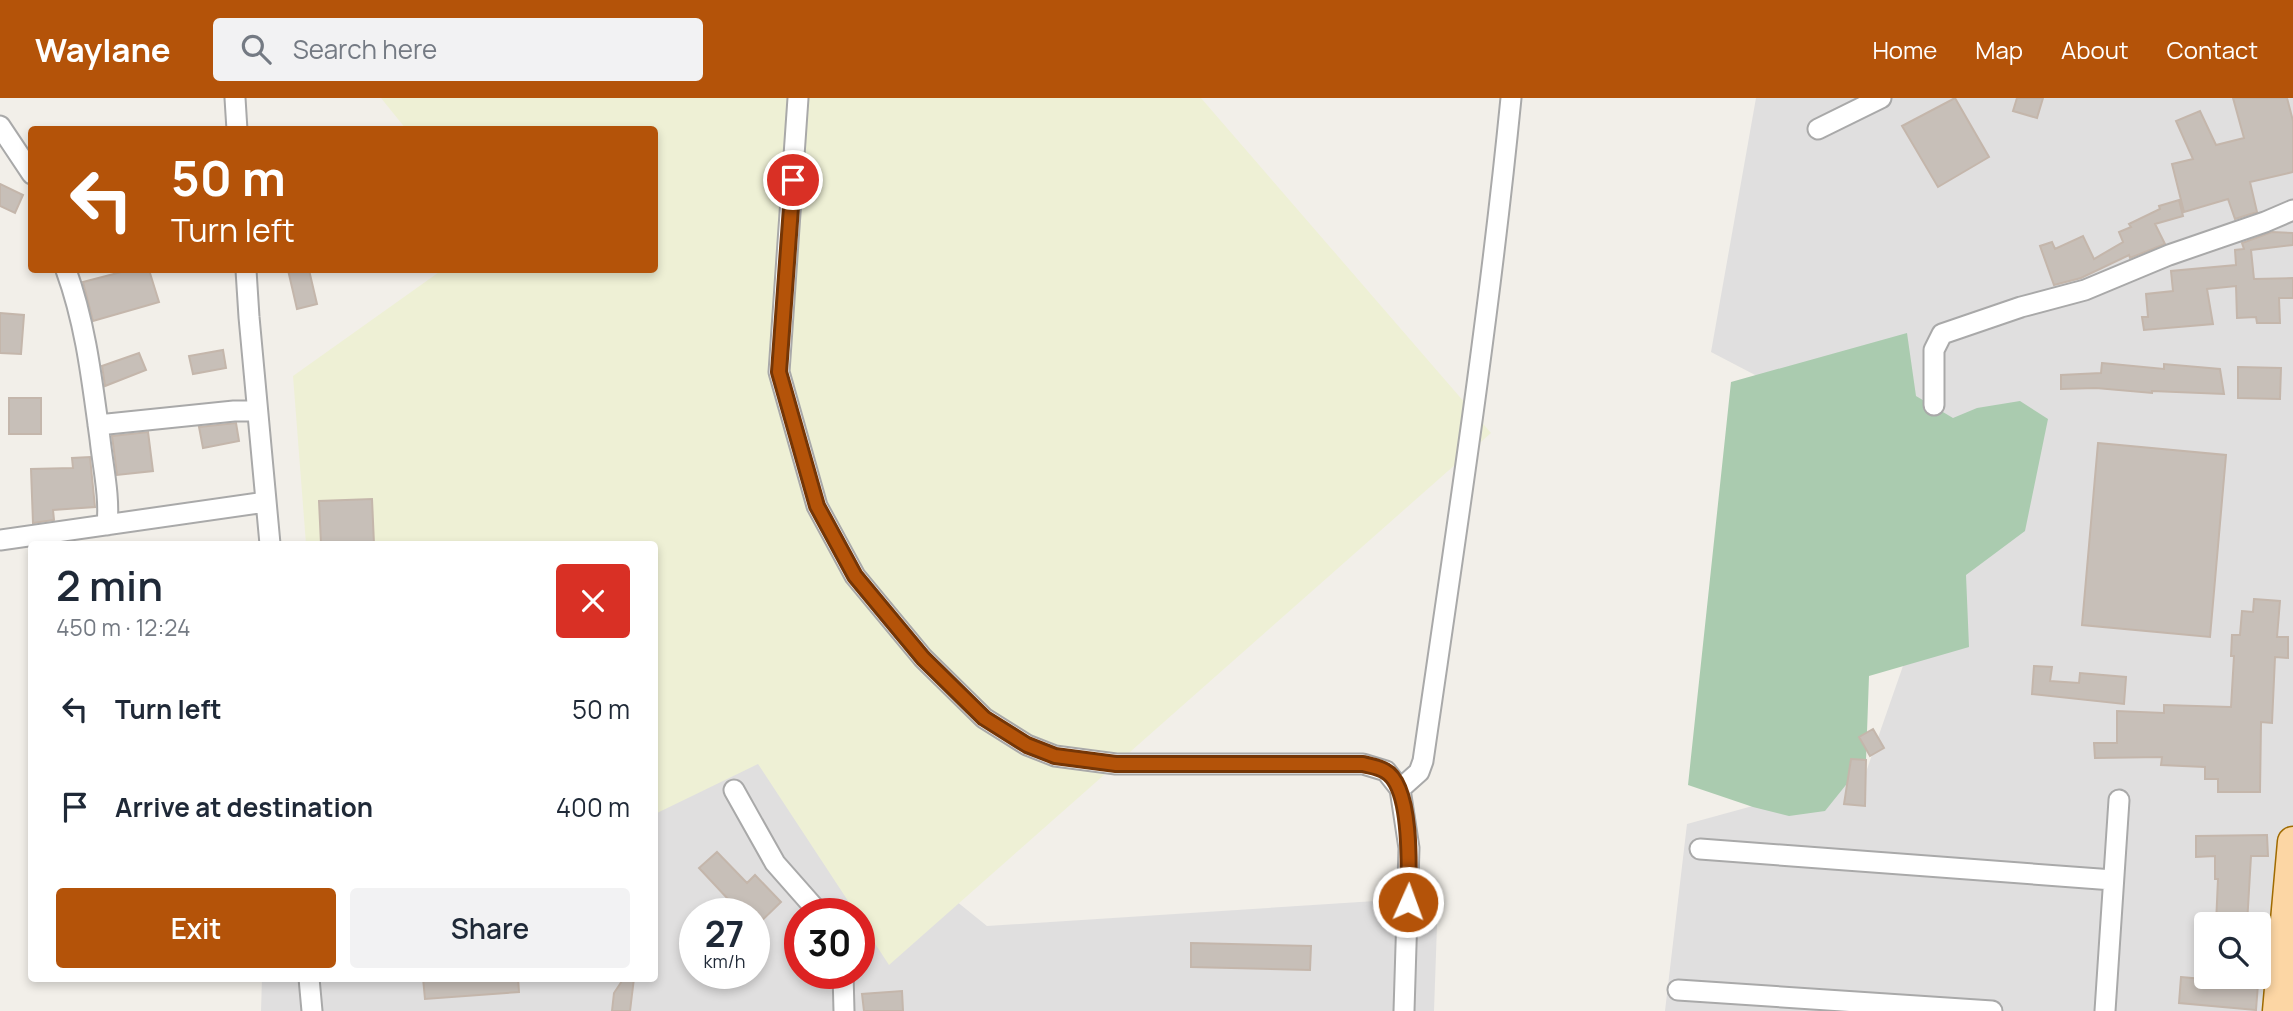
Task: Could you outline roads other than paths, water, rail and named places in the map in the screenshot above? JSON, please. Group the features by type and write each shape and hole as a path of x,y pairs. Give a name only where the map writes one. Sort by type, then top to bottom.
{"main road":[{"path":"2278,1011 2293,842"}],"street":[{"path":"235,98 237,126"},
{"path":"798,98 779,372 817,506 855,576 923,658 984,718 1027,745 1055,756 1116,764 1363,764 1386,771 1400,789 1409,848 1405,1011"},
{"path":"1400,789 1419,772 1423,761 1479,374 1499,223 1511,98"},
{"path":"1818,129 1881,98"},
{"path":"0,126 28,168"},
{"path":"1934,405 1934,350 1942,334 1983,319 2085,290 2169,255 2293,210"},
{"path":"67,273 86,340 107,496 107,525"},
{"path":"246,273 270,541"},
{"path":"98,425 257,411"},
{"path":"0,540 266,502"},
{"path":"734,790 775,863 806,898"},
{"path":"2105,1011 2119,800"},
{"path":"1700,849 2113,880"},
{"path":"309,982 312,1011"},
{"path":"843,989 844,1011"},
{"path":"1678,990 1992,1011"}]}
